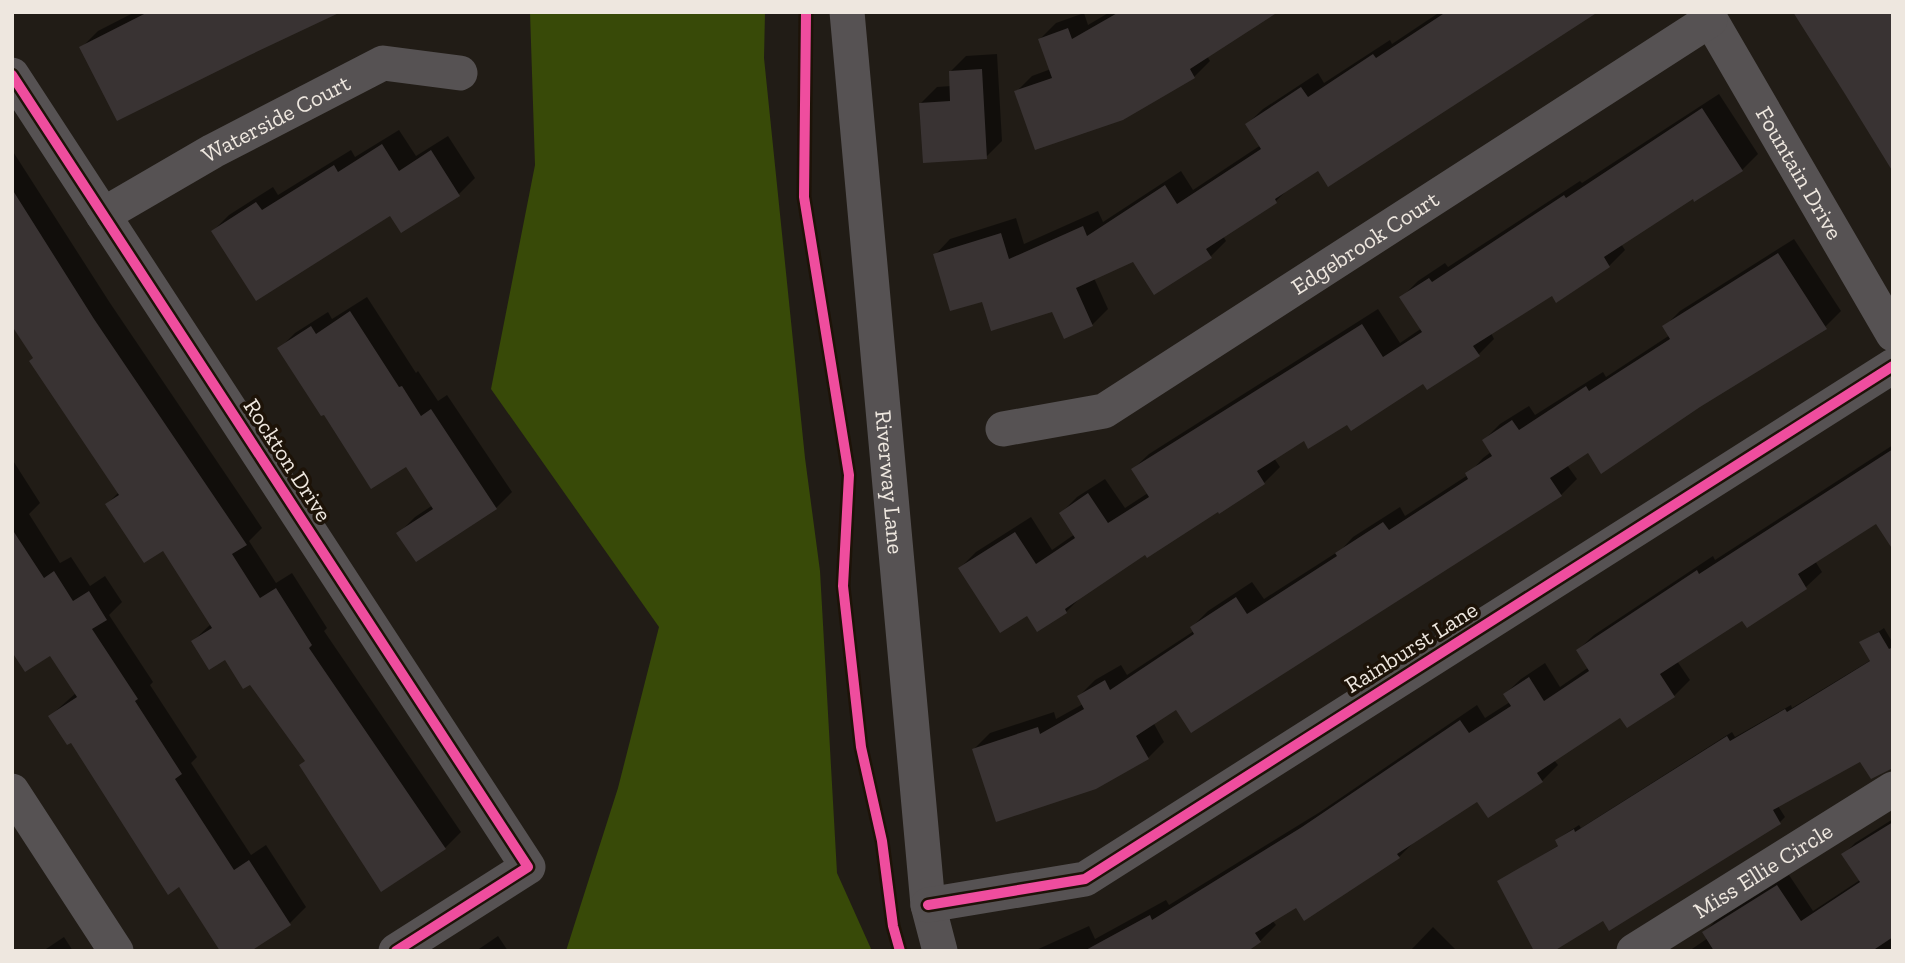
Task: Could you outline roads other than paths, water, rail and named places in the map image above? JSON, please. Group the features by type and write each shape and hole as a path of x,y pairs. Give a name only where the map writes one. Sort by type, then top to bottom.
{"street":[{"name":"Riverway Lane","path":"848,12 928,905 940,951"},
{"name":"Fountain Drive","path":"1708,16 1893,334"},
{"name":"Edgebrook Court","path":"1003,429 1104,411 1708,16"},
{"name":"Waterside Court","path":"103,215 213,151 383,63 460,73"},
{"name":"Rockton Drive","path":"12,75 528,867 396,951"},
{"name":"Rainburst Lane","path":"928,905 1084,879 1893,366"},
{"name":"Miss Ellie Circle","path":"1634,951 1893,789"},
{"path":"12,791 116,951"}]}
